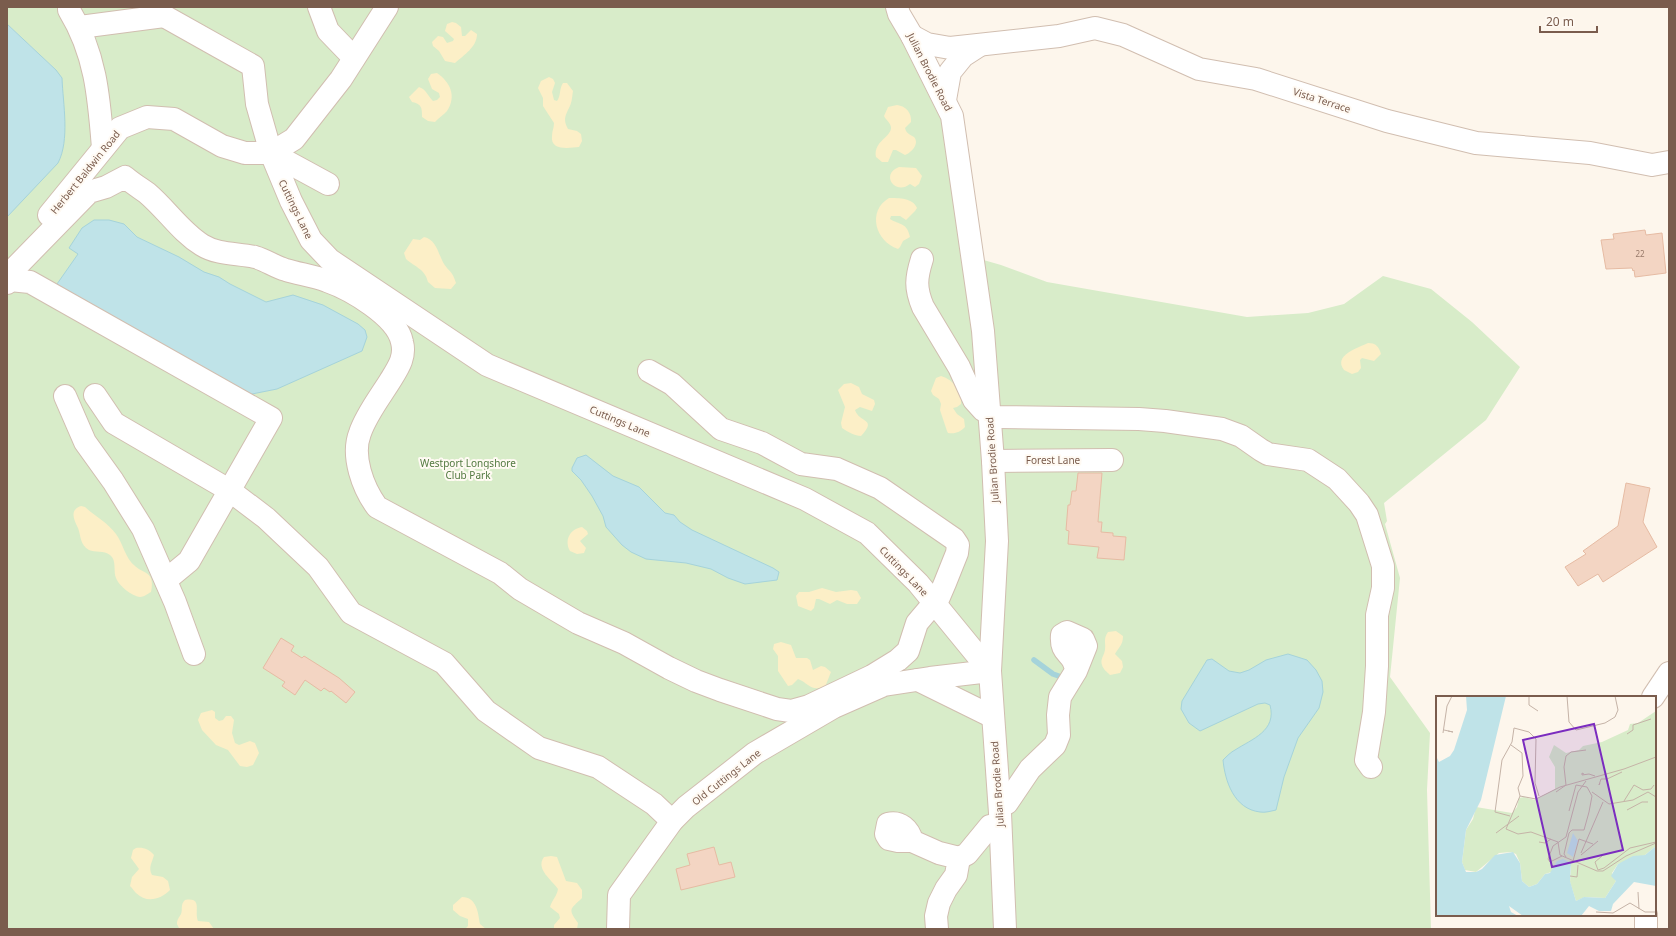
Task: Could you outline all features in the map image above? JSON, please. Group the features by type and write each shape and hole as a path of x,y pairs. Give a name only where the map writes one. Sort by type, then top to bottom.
{"street":[{"path":"69,7 69,10 80,27 95,75 103,148"},
{"path":"319,7 328,31 354,58"},
{"path":"271,153 294,139 341,79 386,7"},
{"name":"Julian Brodie Road","path":"897,7 899,14 912,36 952,116 983,331 993,461 997,541 990,672 1000,813 1005,929"},
{"path":"80,27 160,12"},
{"name":"Cuttings Lane","path":"160,12 253,66 256,104 271,153 291,201 310,240 330,260 487,365 805,499 867,534 918,583 990,672"},
{"name":"Vista Terrace","path":"912,36 927,44 950,48 1059,36 1094,28 1123,35 1199,70 1256,79 1387,121 1476,143 1590,153 1652,165 1669,162"},
{"name":"Vista Terrace","path":"944,100 950,72 963,56 980,44"},
{"name":"Herbert Baldwin Road","path":"8,274 38,228 120,128 147,117 174,119 222,146 245,153 271,153"},
{"path":"271,153 328,184"},
{"path":"8,274 89,192 106,187 125,178 148,194 184,231 202,245 214,251 257,258 284,270 327,280 353,293 376,308 395,327 402,340 404,352 399,367 360,433 356,448 361,473 371,498 377,507 500,573 520,588 578,623 624,643 696,681 777,709 791,710 809,706 872,676 898,660 908,651 917,623 939,596 957,554 958,545 954,539 880,488 837,469 801,464 762,443 721,429 672,384 649,371"},
{"path":"922,259 916,283 923,307 950,350 974,400 984,410 997,417 1139,419 1222,429 1241,436 1268,454 1308,460 1337,479 1359,503 1367,514 1383,566 1383,588 1377,615 1377,666 1374,712 1366,760 1371,767"},
{"path":"8,274 30,282 270,418 189,561 166,580"},
{"path":"95,395 114,423 229,490 266,518 318,567 351,613 444,663 486,711 539,748 598,767 654,804 672,821"},
{"path":"65,396 85,442 113,481 143,529 166,580 194,654"},
{"name":"Forest Lane","path":"993,461 1112,460"},
{"name":"Old Cuttings Lane","path":"618,929 619,895 672,821 755,753 828,711 884,685 990,672"},
{"path":"1654,696 1669,673"},
{"path":"918,680 993,717"},
{"path":"1007,803 1030,769 1055,744 1059,735 1058,706 1060,697 1070,680"},
{"path":"912,841 939,853 958,858 967,854 990,826"},
{"path":"937,929 936,916 939,904 946,889 956,875 958,858"},
{"path":"1646,916 1646,929"}],"green space":[{"name":"Westport Longshore Club Park","path":"7,7 893,7 942,115 966,255 1001,265 1047,282 1247,317 1308,313 1344,304 1383,276 1431,289 1472,322 1520,367 1486,420 1384,503 1387,521 1385,524 1400,578 1390,677 1430,733 1427,790 1431,929 7,929 7,217 29,192 56,70 7,24"}],"sand":[{"path":"452,22 461,27 462,36 465,36 471,30 477,34 475,43 472,47 455,63 445,61 439,51 433,46 432,42 438,36 443,37 447,43 453,41 454,39 445,31 447,24"},
{"path":"437,73 449,85 452,95 447,111 435,122 428,121 422,117 420,105 412,102 409,97 419,87 425,91 433,101 437,100 440,97 439,93 432,89 428,79 431,74"},
{"path":"549,77 553,79 555,83 552,92 554,100 557,101 563,83 567,83 573,91 565,121 568,129 577,131 581,134 582,141 579,147 561,148 552,141 554,123 543,106 543,98 538,88 541,81"},
{"path":"897,105 908,110 911,122 905,128 908,133 914,137 916,142 912,150 905,155 893,150 888,162 882,162 876,157 877,147 891,131 890,124 884,116 888,107"},
{"path":"899,167 916,168 922,176 919,184 915,187 910,184 904,187 895,186 890,179 891,174 893,170"},
{"path":"889,198 909,200 917,208 906,220 900,216 891,216 890,219 905,226 909,232 910,237 903,241 898,249 890,245 884,239 879,233 877,225 876,218 878,210"},
{"path":"424,237 432,241 444,264 451,272 456,283 451,289 435,288 428,282 422,271 406,259 404,253 413,239 420,240"},
{"path":"1368,343 1376,346 1381,354 1374,361 1362,358 1360,360 1361,368 1358,372 1352,374 1344,370 1341,365 1344,356"},
{"path":"941,376 950,380 959,390 961,404 953,408 957,414 964,419 965,427 956,433 948,433 940,410 941,404 939,399 933,395 931,391 936,378"},
{"path":"851,383 859,387 862,394 874,400 875,404 872,411 860,407 855,410 860,417 868,423 866,430 861,436 854,435 842,428 841,423 845,407 838,390 844,384"},
{"path":"81,506 85,507 113,530 121,542 126,555 132,563 148,574 152,580 151,592 140,597 130,593 116,578 112,557 108,553 89,550 84,546 74,516 75,510"},
{"path":"582,527 588,534 580,541 586,548 584,553 577,554 570,551 568,547 568,539 574,530"},
{"path":"822,588 836,592 851,590 857,591 861,598 857,604 847,604 837,600 830,604 816,599 814,608 811,611 798,606 796,596 799,592 809,592"},
{"path":"1116,631 1123,636 1122,644 1115,654 1122,661 1123,667 1120,673 1110,675 1103,668 1101,661 1105,650 1106,634 1108,632"},
{"path":"781,642 791,645 796,658 807,658 810,660 813,670 821,666 825,667 831,672 825,687 813,688 798,679 792,685 788,686 778,671 778,656 773,649 774,644"},
{"path":"212,710 215,712 215,718 219,721 223,720 226,716 231,716 234,720 232,733 235,743 239,745 250,741 255,743 259,753 253,765 247,767 240,766 228,750 216,745 202,730 198,720 201,713"},
{"path":"136,848 146,849 154,855 150,867 152,875 163,877 168,881 170,890 158,898 149,899 140,896 130,886 132,877 139,869 131,858 133,850"},
{"path":"544,857 557,857 566,881 577,883 582,890 582,898 572,909 572,914 578,923 577,929 554,929 554,925 560,918 559,914 550,907 558,889 545,874 542,866"},
{"path":"462,897 471,900 474,903 480,924 486,929 465,929 468,926 468,919 460,916 453,910 453,905"},
{"path":"185,900 191,900 196,903 198,921 209,922 214,929 179,928 177,921 181,914"}],"water":[{"path":"7,24 56,70 62,78 65,133 62,154 58,163 7,217"},
{"path":"94,220 109,220 124,224 137,237 266,302 293,295 323,305 358,324 365,330 367,337 362,351 277,389 247,395 119,327 57,284 78,254 69,248 82,228"},
{"path":"586,455 613,476 639,487 665,513 674,515 680,522 692,530 773,568 779,572 777,580 745,584 728,578 711,569 686,563 646,559 631,552 622,545 606,527 603,516 592,496 581,480 572,471 577,458"},
{"path":"1288,654 1307,660 1316,670 1322,681 1323,692 1319,708 1298,738 1284,777 1276,810 1260,812 1251,810 1244,806 1232,793 1226,777 1223,760 1232,752 1262,733 1270,721 1270,705 1265,703 1258,704 1200,731 1189,723 1181,709 1182,701 1207,660 1212,659 1229,671 1240,673 1249,670 1266,660"}],"building":[{"path":"1645,230 1646,235 1662,233 1666,273 1635,277 1634,270 1633,271 1632,268 1606,269 1601,240 1614,239 1613,234"},
{"path":"1078,473 1102,473 1098,522 1102,522 1101,532 1113,533 1113,536 1126,537 1124,560 1097,558 1099,547 1068,544 1069,531 1066,530 1068,505 1070,505 1072,491 1076,491"},
{"path":"1626,483 1650,488 1643,522 1657,547 1603,582 1598,574 1578,586 1565,567 1586,554 1583,551 1618,526"},
{"path":"281,638 294,646 291,651 302,658 304,656 339,678 355,692 346,703 331,691 330,692 324,688 321,691 305,680 295,695 282,686 285,682 263,668"},
{"path":"714,847 719,865 731,862 735,877 681,890 676,869 690,865 687,854"}],"waterway":[{"path":"1034,660 1053,674 1067,679"}]}
